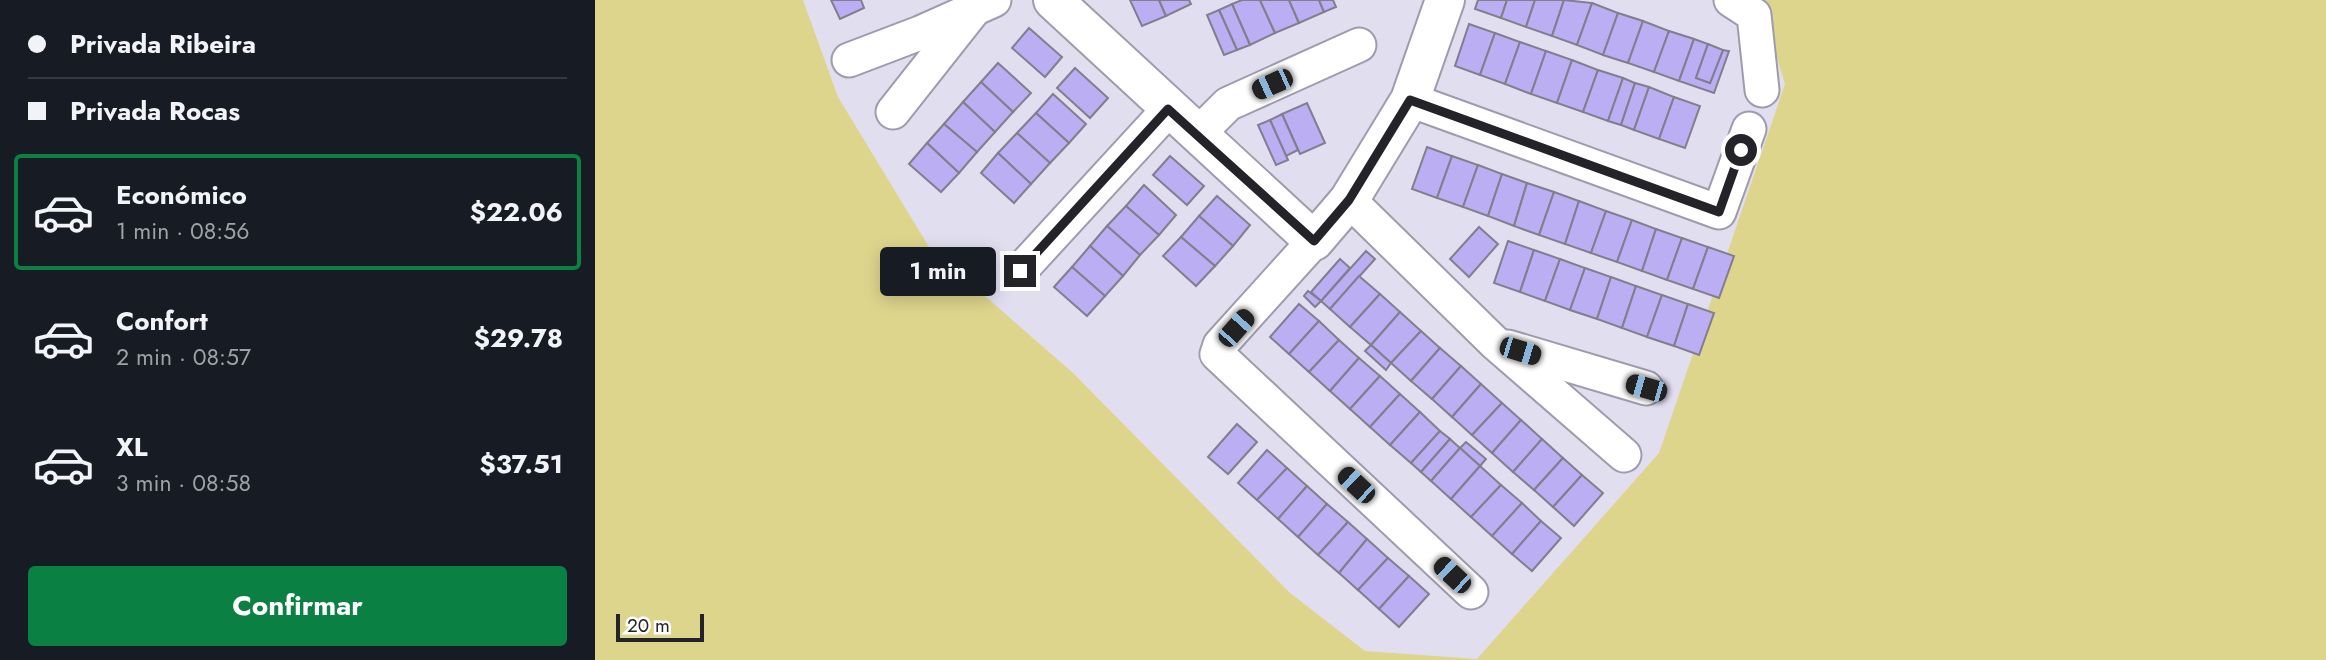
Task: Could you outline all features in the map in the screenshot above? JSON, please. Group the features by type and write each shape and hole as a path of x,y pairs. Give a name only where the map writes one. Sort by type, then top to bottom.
{"street":[{"path":"1053,0 1314,241"},
{"path":"1445,0 1410,100 1349,200 1220,345 1217,354 1471,592"},
{"path":"1731,0 1753,15 1762,90"},
{"path":"849,60 983,5"},
{"path":"893,112 983,5"},
{"path":"1197,135 1228,104 1359,45"},
{"path":"1410,100 1719,212 1749,129"},
{"path":"1020,271 1168,109"},
{"path":"1349,200 1495,344 1625,455"},
{"path":"1495,344 1646,388"}],"shaded area":[{"path":"595,0 803,0 838,97 929,247 1073,373 1290,593 1365,651 1477,659 1659,453 1785,84 1759,0 2326,0 2326,660 595,660"}],"building":[{"path":"831,0 861,0 864,8 840,19"},
{"path":"1130,0 1159,0 1166,16 1142,26"},
{"path":"1159,0 1189,0 1191,4 1166,16"},
{"path":"1242,0 1260,0 1275,33 1250,45 1232,4"},
{"path":"1260,0 1289,0 1299,23 1275,33"},
{"path":"1289,0 1319,0 1324,12 1299,23"},
{"path":"1319,0 1333,0 1336,7 1324,12"},
{"path":"1478,0 1507,0 1501,18 1475,9"},
{"path":"1507,0 1535,0 1526,27 1501,18"},
{"path":"1535,0 1564,0 1552,36 1526,27"},
{"path":"1564,0 1592,3 1577,45 1552,36"},
{"path":"1592,3 1618,13 1603,55 1577,45"},
{"path":"1232,4 1250,45 1237,50 1219,10"},
{"path":"1219,10 1237,50 1224,55 1207,15"},
{"path":"1618,13 1643,21 1628,63 1603,55"},
{"path":"1643,21 1669,31 1654,72 1628,63"},
{"path":"1469,24 1495,33 1480,75 1455,66"},
{"path":"1029,28 1062,57 1045,77 1012,48"},
{"path":"1669,31 1694,39 1679,81 1654,72"},
{"path":"1495,33 1520,42 1505,84 1480,75"},
{"path":"1694,39 1708,44 1696,78 1710,83 1723,50 1729,51 1714,93 1679,81"},
{"path":"1520,42 1546,51 1531,94 1505,84"},
{"path":"1708,44 1723,50 1710,83 1696,78"},
{"path":"1546,51 1572,60 1557,103 1531,94"},
{"path":"1572,60 1598,70 1583,112 1557,103"},
{"path":"998,63 1031,93 1013,112 981,82"},
{"path":"1075,68 1108,98 1090,118 1057,88"},
{"path":"1598,70 1623,78 1608,121 1583,112"},
{"path":"1623,78 1635,83 1621,125 1608,121"},
{"path":"981,82 1013,112 995,132 963,102"},
{"path":"1635,83 1649,87 1634,130 1621,125"},
{"path":"1649,87 1674,97 1659,139 1634,130"},
{"path":"1053,94 1086,124 1069,143 1036,113"},
{"path":"1674,97 1700,106 1685,148 1659,139"},
{"path":"963,102 995,132 977,152 944,124"},
{"path":"1307,103 1325,143 1300,154 1282,114"},
{"path":"1036,113 1069,143 1050,163 1017,133"},
{"path":"1282,114 1298,150 1286,156 1270,120"},
{"path":"1270,120 1288,160 1276,165 1258,125"},
{"path":"944,124 977,152 959,173 927,143"},
{"path":"1017,133 1050,163 1031,184 998,153"},
{"path":"927,143 959,173 941,192 909,164"},
{"path":"1427,147 1452,156 1437,198 1412,189"},
{"path":"998,153 1031,184 1014,203 981,173"},
{"path":"1170,156 1204,186 1187,205 1153,175"},
{"path":"1452,156 1478,165 1463,207 1437,198"},
{"path":"1478,165 1502,174 1488,216 1463,207"},
{"path":"1502,174 1527,183 1514,226 1488,216"},
{"path":"1527,183 1554,192 1539,235 1514,226"},
{"path":"1144,185 1176,215 1159,235 1126,206"},
{"path":"1554,192 1579,201 1565,244 1539,235"},
{"path":"1217,196 1250,225 1233,246 1199,216"},
{"path":"1579,201 1606,211 1591,253 1565,244"},
{"path":"1126,206 1159,235 1140,255 1107,226"},
{"path":"1606,211 1632,220 1617,262 1591,253"},
{"path":"1199,216 1233,246 1215,266 1181,237"},
{"path":"1632,220 1656,229 1642,271 1617,262"},
{"path":"1107,226 1140,255 1123,276 1090,246"},
{"path":"1479,227 1498,244 1469,277 1450,259"},
{"path":"1656,229 1682,238 1667,280 1642,271"},
{"path":"1181,237 1215,266 1196,286 1163,256"},
{"path":"1682,238 1708,247 1693,289 1667,280"},
{"path":"1508,241 1534,250 1520,292 1494,283"},
{"path":"1090,246 1123,276 1105,296 1072,267"},
{"path":"1708,247 1734,256 1719,298 1693,289"},
{"path":"1534,250 1560,259 1545,301 1520,292"},
{"path":"1366,251 1375,259 1330,309 1321,301"},
{"path":"1340,259 1350,268 1321,301 1311,292"},
{"path":"1560,259 1585,268 1570,310 1545,301"},
{"path":"1072,267 1105,296 1087,316 1054,287"},
{"path":"1585,268 1611,277 1597,319 1570,310"},
{"path":"1359,276 1380,294 1350,327 1330,309"},
{"path":"1611,277 1636,286 1622,328 1597,319"},
{"path":"1636,286 1662,295 1647,337 1622,328"},
{"path":"1308,291 1321,301 1315,307 1304,296"},
{"path":"1380,294 1400,312 1371,345 1350,327"},
{"path":"1662,295 1688,304 1674,346 1647,337"},
{"path":"1299,304 1319,321 1289,354 1270,337"},
{"path":"1688,304 1714,313 1699,355 1674,346"},
{"path":"1400,312 1421,331 1391,363 1371,345"},
{"path":"1319,321 1339,340 1309,372 1289,354"},
{"path":"1421,331 1440,348 1411,381 1391,363"},
{"path":"1339,340 1359,358 1330,391 1309,372"},
{"path":"1371,345 1391,363 1386,370 1365,351"},
{"path":"1440,348 1461,366 1432,399 1411,381"},
{"path":"1359,358 1380,376 1350,409 1330,391"},
{"path":"1461,366 1481,384 1452,417 1432,399"},
{"path":"1380,376 1400,394 1370,427 1350,409"},
{"path":"1481,384 1502,403 1472,435 1452,417"},
{"path":"1400,394 1420,412 1390,445 1370,427"},
{"path":"1502,403 1521,420 1492,453 1472,435"},
{"path":"1420,412 1440,431 1411,463 1390,445"},
{"path":"1521,420 1542,439 1513,472 1492,453"},
{"path":"1237,424 1257,442 1228,474 1208,457"},
{"path":"1440,431 1450,439 1421,472 1411,463"},
{"path":"1450,439 1460,448 1431,481 1421,472"},
{"path":"1542,439 1563,458 1534,490 1513,472"},
{"path":"1466,442 1486,459 1480,466 1460,448"},
{"path":"1460,448 1480,466 1451,499 1431,481"},
{"path":"1267,450 1287,468 1257,500 1238,483"},
{"path":"1563,458 1582,475 1553,507 1534,490"},
{"path":"1480,466 1501,485 1471,517 1451,499"},
{"path":"1287,468 1307,486 1278,519 1257,500"},
{"path":"1582,475 1603,493 1574,526 1553,507"},
{"path":"1501,485 1522,503 1492,536 1471,517"},
{"path":"1307,486 1327,504 1298,537 1278,519"},
{"path":"1522,503 1541,521 1512,554 1492,536"},
{"path":"1327,504 1348,522 1318,555 1298,537"},
{"path":"1541,521 1561,538 1532,571 1512,554"},
{"path":"1348,522 1367,539 1339,573 1318,555"},
{"path":"1367,539 1388,558 1358,590 1339,573"},
{"path":"1388,558 1409,576 1379,609 1358,590"},
{"path":"1409,576 1429,594 1399,627 1379,609"}],"route":[{"path":"1020,271 1168,109 1314,241 1349,200 1410,100 1719,212 1741,150"}]}
